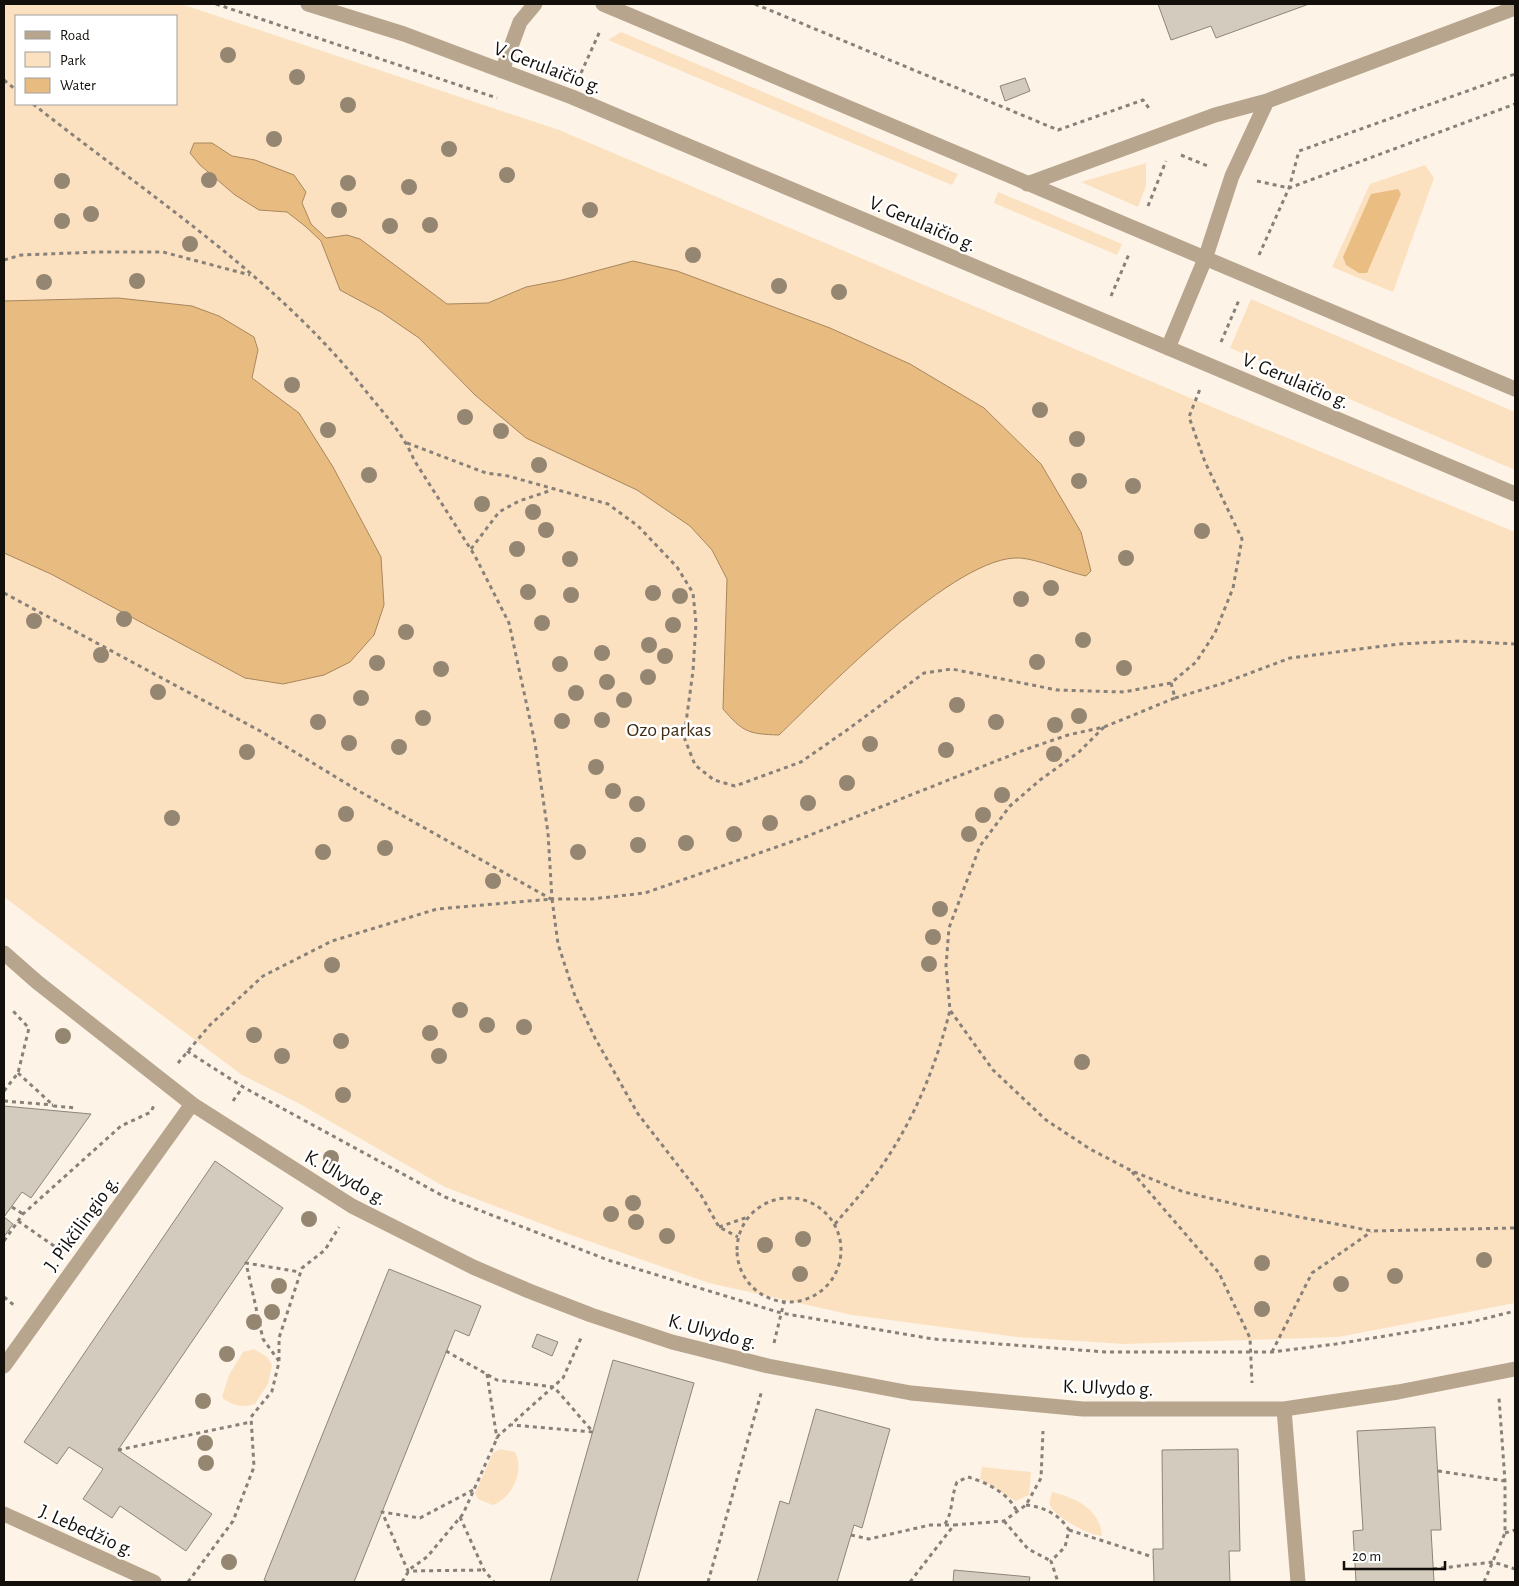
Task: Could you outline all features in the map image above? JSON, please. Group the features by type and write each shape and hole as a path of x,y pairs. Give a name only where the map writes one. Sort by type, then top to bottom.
{"street":[{"name":"V. Gerulaičio g.","path":"308,4 404,34 572,96 1515,494"},
{"path":"502,71 520,22 535,4"},
{"path":"608,6 1515,389"},
{"path":"1027,184 1215,115 1267,101 1515,8"},
{"path":"1168,348 1205,259 1232,176 1267,101"},
{"name":"K. Ulvydo g.","path":"4,953 37,982 192,1104 352,1206 473,1267 529,1291 672,1342 768,1366 911,1393 1083,1409 1284,1409 1398,1392 1515,1369"},
{"name":"J. Pikčilingio g.","path":"4,1366 192,1104"},
{"path":"1284,1409 1298,1582"},
{"name":"J. Lebedžio g.","path":"4,1514 154,1582"}],"path":[{"path":"216,4 498,99"},
{"path":"755,4 1058,130 1143,100 1164,134 1170,150 1102,320"},
{"path":"572,96 608,6"},
{"path":"407,443 486,473 508,476 551,490 608,504 638,526 670,560 693,593 696,623 694,661 684,737 694,765 714,780 734,786 801,762 924,673 952,669 1057,690 1114,692 1171,683 1196,662 1215,633 1233,588 1242,539 1206,462 1189,418 1200,388 1289,188 1299,152 1515,74"},
{"path":"4,80 15,89"},
{"path":"1170,150 1232,176 1289,188 1515,104"},
{"path":"34,105 139,184 253,275 292,310 340,358 407,443 414,460 471,549 509,623 535,743 547,824 552,899 558,944 576,996 596,1038 638,1114 701,1195 719,1227 738,1238"},
{"path":"4,260 31,255 163,252 253,275"},
{"path":"1191,384 1210,392"},
{"path":"471,549 499,512 519,501 551,490"},
{"path":"4,593 262,732 357,790 552,899"},
{"path":"1515,644 1459,641 1399,644 1290,658 1222,684 1175,698 1104,727 1068,735 1024,750 804,837 645,893 592,900 552,899 437,908 332,940 263,976 210,1026 187,1051 243,1087 445,1197 608,1260 781,1313 934,1339 1106,1352 1272,1352 1336,1344 1471,1322 1515,1311"},
{"path":"1171,683 1175,698"},
{"path":"835,1224 878,1172 896,1144 934,1066 950,1010 946,966 949,928 980,846 1010,806 1040,780 1080,752 1104,727"},
{"path":"950,1010 993,1070 1046,1120 1090,1149 1132,1171 1201,1196 1372,1232 1515,1228"},
{"path":"4,1091 18,1073 29,1028 13,1011"},
{"path":"18,1073 54,1106"},
{"path":"4,1101 77,1108"},
{"path":"4,1241 24,1214 121,1126 151,1112"},
{"path":"1132,1171 1219,1273 1250,1338 1254,1409"},
{"path":"719,1227 749,1216 768,1202 801,1198 828,1214 840,1235 842,1252 838,1270 831,1282 816,1295 799,1302 784,1302 770,1299 756,1290 744,1275 738,1258 738,1238 749,1216"},
{"path":"188,1582 233,1521 254,1467 251,1417 272,1391 279,1362 278,1338 300,1272 302,1268 325,1250 352,1206"},
{"path":"12,1207 24,1214"},
{"path":"18,1221 48,1242"},
{"path":"1272,1352 1312,1272 1372,1232"},
{"path":"279,1362 263,1339 246,1262 300,1272"},
{"path":"708,1582 784,1302"},
{"path":"446,1351 497,1380 554,1387 593,1432 511,1425"},
{"path":"402,1582 408,1571 427,1557 460,1517 497,1440 563,1378 572,1358"},
{"path":"1484,1582 1505,1533 1505,1481 1498,1372"},
{"path":"487,1374 497,1440"},
{"path":"118,1450 251,1422"},
{"path":"851,1535 869,1539 930,1525 1004,1521 1026,1505 1041,1478 1043,1457"},
{"path":"1438,1471 1505,1481"},
{"path":"945,1524 951,1516 950,1504 957,1482 968,1477 982,1481 1006,1496 1013,1502 1017,1512"},
{"path":"408,1571 382,1512 420,1518 474,1490"},
{"path":"1026,1505 1043,1507 1064,1521 1069,1530 1065,1547 1051,1562"},
{"path":"460,1517 484,1570 494,1582"},
{"path":"1004,1521 1028,1549 1051,1562 1058,1582"},
{"path":"910,1582 954,1524"},
{"path":"1069,1530 1153,1557"},
{"path":"1505,1533 1515,1530"},
{"path":"1433,1569 1493,1562 1515,1569"},
{"path":"408,1571 484,1570"}],"green space":[{"name":"Ozo parkas","path":"4,4 181,4 559,130 1188,397 1515,532 1515,1303 1338,1337 1124,1344 1017,1337 852,1315 709,1283 571,1235 445,1187 298,1103 242,1075 4,897"},
{"path":"621,32 958,174 952,185 608,40"},
{"path":"1146,163 1146,186 1138,207 1081,182"},
{"path":"1425,165 1434,178 1393,292 1332,267 1370,184"},
{"path":"998,192 1122,244 1117,255 994,203"},
{"path":"1251,299 1515,412 1515,470 1230,348"},
{"path":"254,1349 267,1357 272,1365 268,1384 255,1404 241,1406 233,1404 222,1397 229,1375 243,1352"},
{"path":"500,1449 515,1452 518,1459 517,1475 511,1490 493,1505 478,1499 475,1493 493,1453"},
{"path":"982,1467 1031,1472 1029,1495 1016,1501 1012,1499 980,1479"},
{"path":"1052,1492 1078,1501 1092,1512 1097,1519 1102,1536 1066,1521 1054,1511 1050,1505"}],"shaded area":[{"path":"1398,189 1401,194 1367,273 1359,273 1346,265 1343,257 1371,194"}],"water":[{"path":"194,143 212,143 232,156 255,160 294,175 306,192 302,203 311,224 326,238 347,235 360,239 447,304 488,303 526,287 562,280 633,261 677,271 830,328 910,364 984,408 1041,464 1081,532 1091,571 1086,576 1020,558 993,563 962,578 893,628 779,735 760,734 747,730 736,723 723,709 727,579 712,550 690,526 637,490 526,438 475,395 419,338 381,312 340,290 321,241 287,212 259,210 235,195 200,165 190,153"},
{"path":"118,298 192,306 219,316 254,337 258,350 252,378 299,413 333,467 381,557 384,605 374,635 350,662 324,675 283,684 245,678 51,574 4,553 4,301"}],"building":[{"path":"1158,4 1309,4 1216,38 1211,26 1171,40"},
{"path":"1025,78 1030,91 1005,101 1000,86"},
{"path":"4,1106 91,1114 31,1198 22,1192 4,1217"},
{"path":"215,1161 283,1208 118,1450 212,1514 186,1551 120,1506 112,1518 83,1499 103,1469 69,1447 57,1464 24,1442"},
{"path":"4,1217 13,1224 4,1237"},
{"path":"389,1269 481,1306 469,1336 455,1330 354,1582 269,1582 264,1580"},
{"path":"537,1334 558,1342 552,1356 532,1347"},
{"path":"613,1360 694,1383 637,1582 550,1582"},
{"path":"816,1409 890,1429 862,1528 854,1525 837,1582 757,1582 780,1501 789,1504"},
{"path":"1435,1427 1441,1530 1431,1530 1434,1582 1356,1582 1353,1531 1363,1530 1357,1431"},
{"path":"1238,1449 1240,1551 1229,1551 1230,1582 1154,1582 1153,1549 1163,1549 1162,1450"},
{"path":"954,1570 1030,1577 1029,1582 953,1582"}]}
